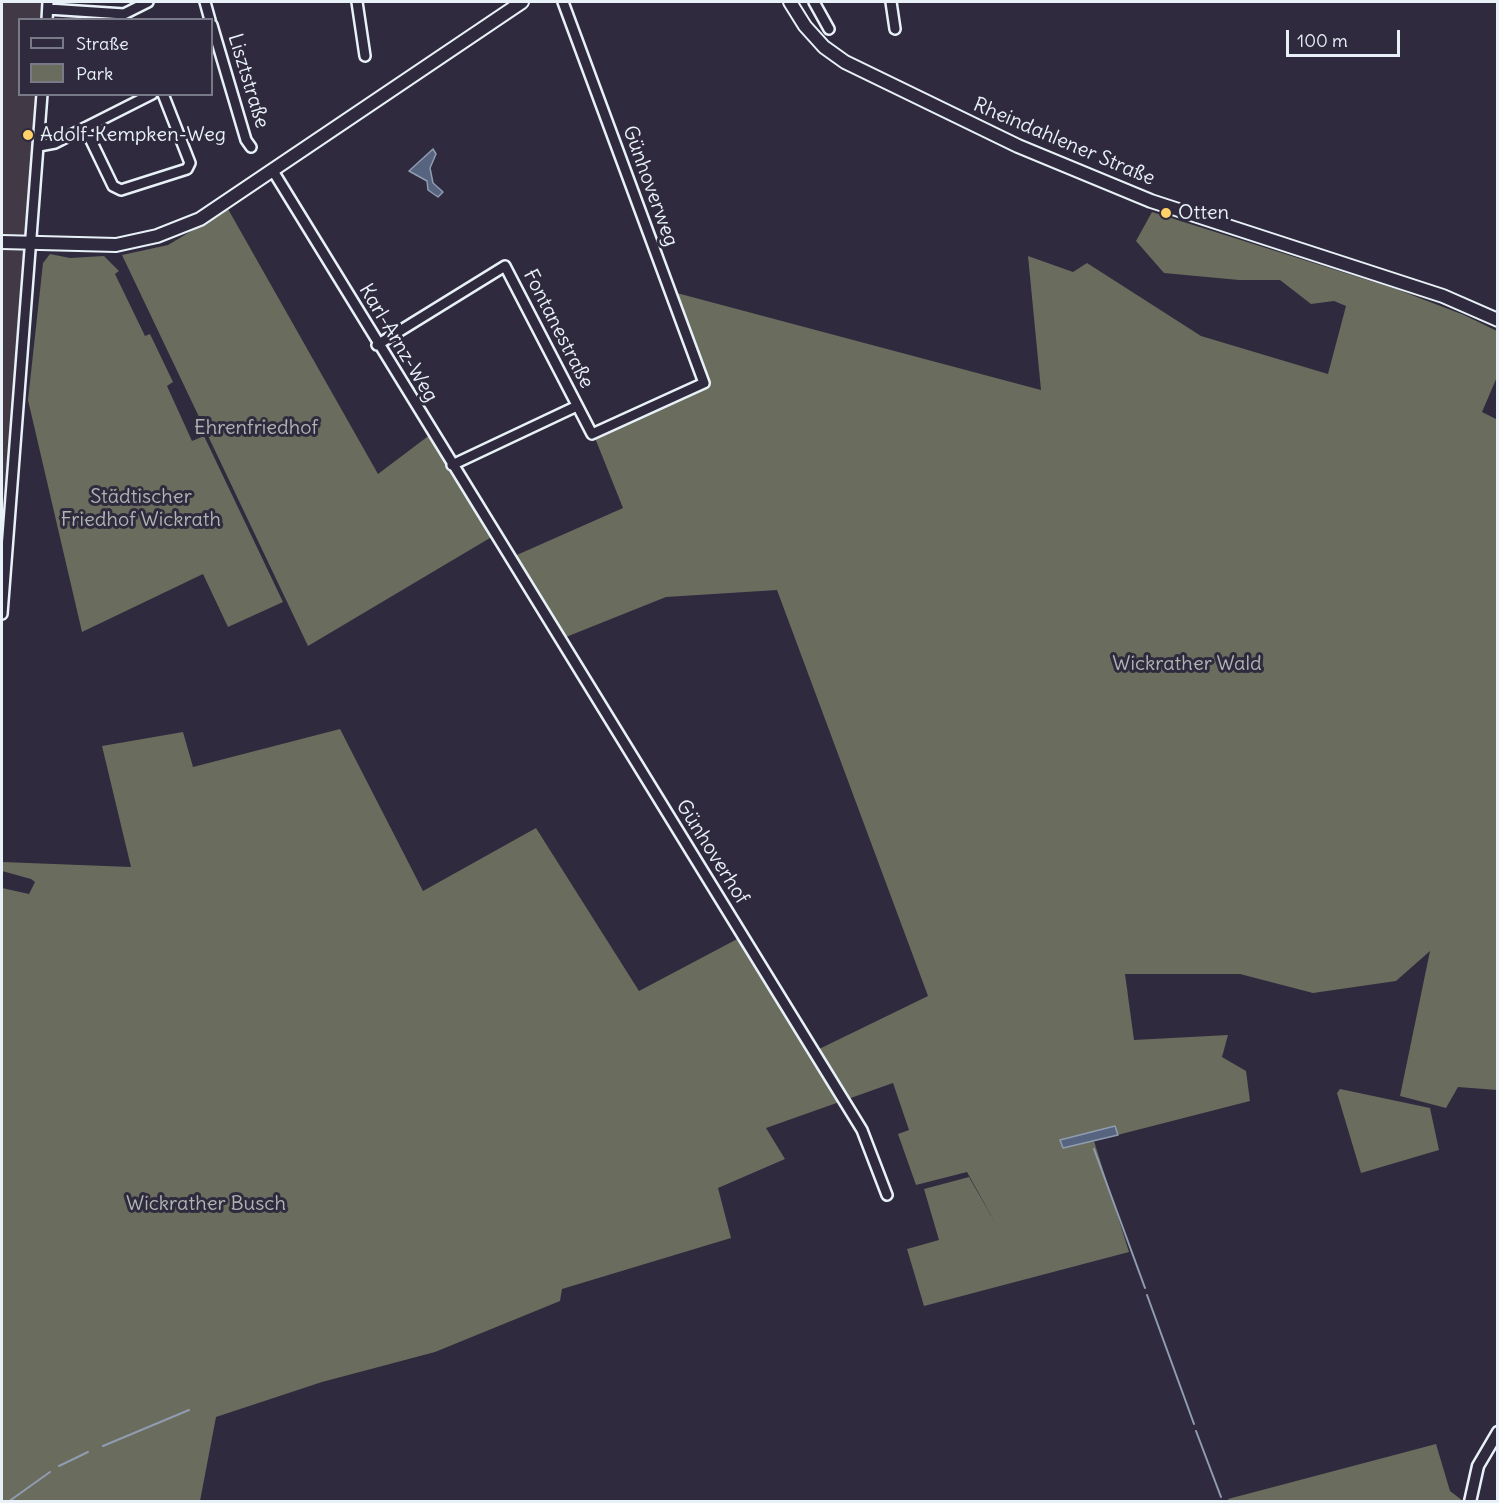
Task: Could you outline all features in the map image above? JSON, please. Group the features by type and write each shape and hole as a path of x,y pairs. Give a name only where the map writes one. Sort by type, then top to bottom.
{"main road":[{"path":"2,242 116,245 157,236 200,219 522,2"},
{"name":"Rheindahlener Straße","path":"790,2 804,24 824,47 845,62 1028,150 1151,201 1258,238 1443,296 1497,320"}],"street":[{"path":"48,5 124,14 148,2"},
{"name":"Lisztstraße","path":"205,2 209,18"},
{"path":"357,2 365,56"},
{"name":"Günhoverweg","path":"563,2 704,383"},
{"path":"814,2 830,29"},
{"path":"891,2 895,29"},
{"path":"804,24 821,14"},
{"name":"Lisztstraße","path":"213,29 246,140 251,147"},
{"path":"213,64 221,60"},
{"path":"2,614 6,521 42,96"},
{"path":"39,146 55,143 148,96"},
{"path":"85,128 114,186 121,190 187,169 190,162 164,96"},
{"name":"Karl-Arnz-Weg","path":"273,171 377,345 495,532"},
{"name":"Fontanestraße","path":"377,345 505,266 592,434 704,383"},
{"path":"452,465 577,406"},
{"name":"Günhoverhof","path":"495,532 862,1130 887,1195"},
{"path":"1470,1498 1478,1466 1497,1431"}],"shaded area":[{"path":"2,2 41,2 40,18 18,18 18,96 36,96 2,572"}],"green space":[{"name":"Ehrenfriedhof","path":"228,209 378,474 431,434 495,535 308,646 122,255 168,245"},
{"path":"1152,212 1396,289 1464,315 1497,331 1497,377 1482,412 1498,420 1497,1090 1458,1087 1446,1108 1400,1096 1430,951 1396,981 1313,993 1240,974 1125,974 1134,1040 1228,1035 1222,1057 1246,1071 1250,1101 1094,1141 1129,1252 924,1306 907,1249 939,1240 924,1189 969,1177 997,1226 967,1172 916,1185 898,1134 909,1130 893,1083 766,1128 785,1159 718,1188 731,1238 562,1289 560,1301 435,1352 322,1382 216,1417 200,1501 2,1502 2,888 29,894 35,882 2,871 2,862 131,867 102,746 183,732 193,767 340,729 423,891 536,828 639,991 741,937 815,1051 928,996 777,590 666,597 561,639 510,558 623,508 595,438 707,385 673,292 1041,390 1028,256 1073,272 1087,263 1201,336 1328,374 1346,306 1334,301 1311,304 1280,280 1239,280 1164,273 1136,241"},
{"name":"Städtischer Friedhof Wickrath","path":"50,254 70,258 104,256 119,271 115,274 145,336 150,334 173,382 167,386 192,441 204,436 283,602 228,627 203,574 82,632 28,400 43,263"},
{"path":"1340,1089 1430,1108 1439,1150 1361,1173 1337,1093"},
{"path":"1436,1444 1450,1491 1463,1501 1229,1502 1228,1499"}],"water":[{"path":"433,149 436,154 430,168 433,183 443,192 438,197 428,190 427,181 409,171"},
{"path":"1115,1126 1118,1135 1063,1148 1060,1140"}],"waterway":[{"path":"1094,1149 1145,1288"},
{"path":"1147,1295 1194,1424"},
{"path":"103,1446 189,1410"},
{"path":"1196,1431 1221,1497"},
{"path":"59,1466 88,1452"},
{"path":"8,1502 50,1472"}],"place":[{"name":"Adolf-Kempken-Weg","path":"28,135"},
{"name":"Otten","path":"1166,213"}],"park label":[{"name":"Wickrather Wald","path":"1187,664"},
{"name":"Wickrather Busch","path":"206,1204"}]}
